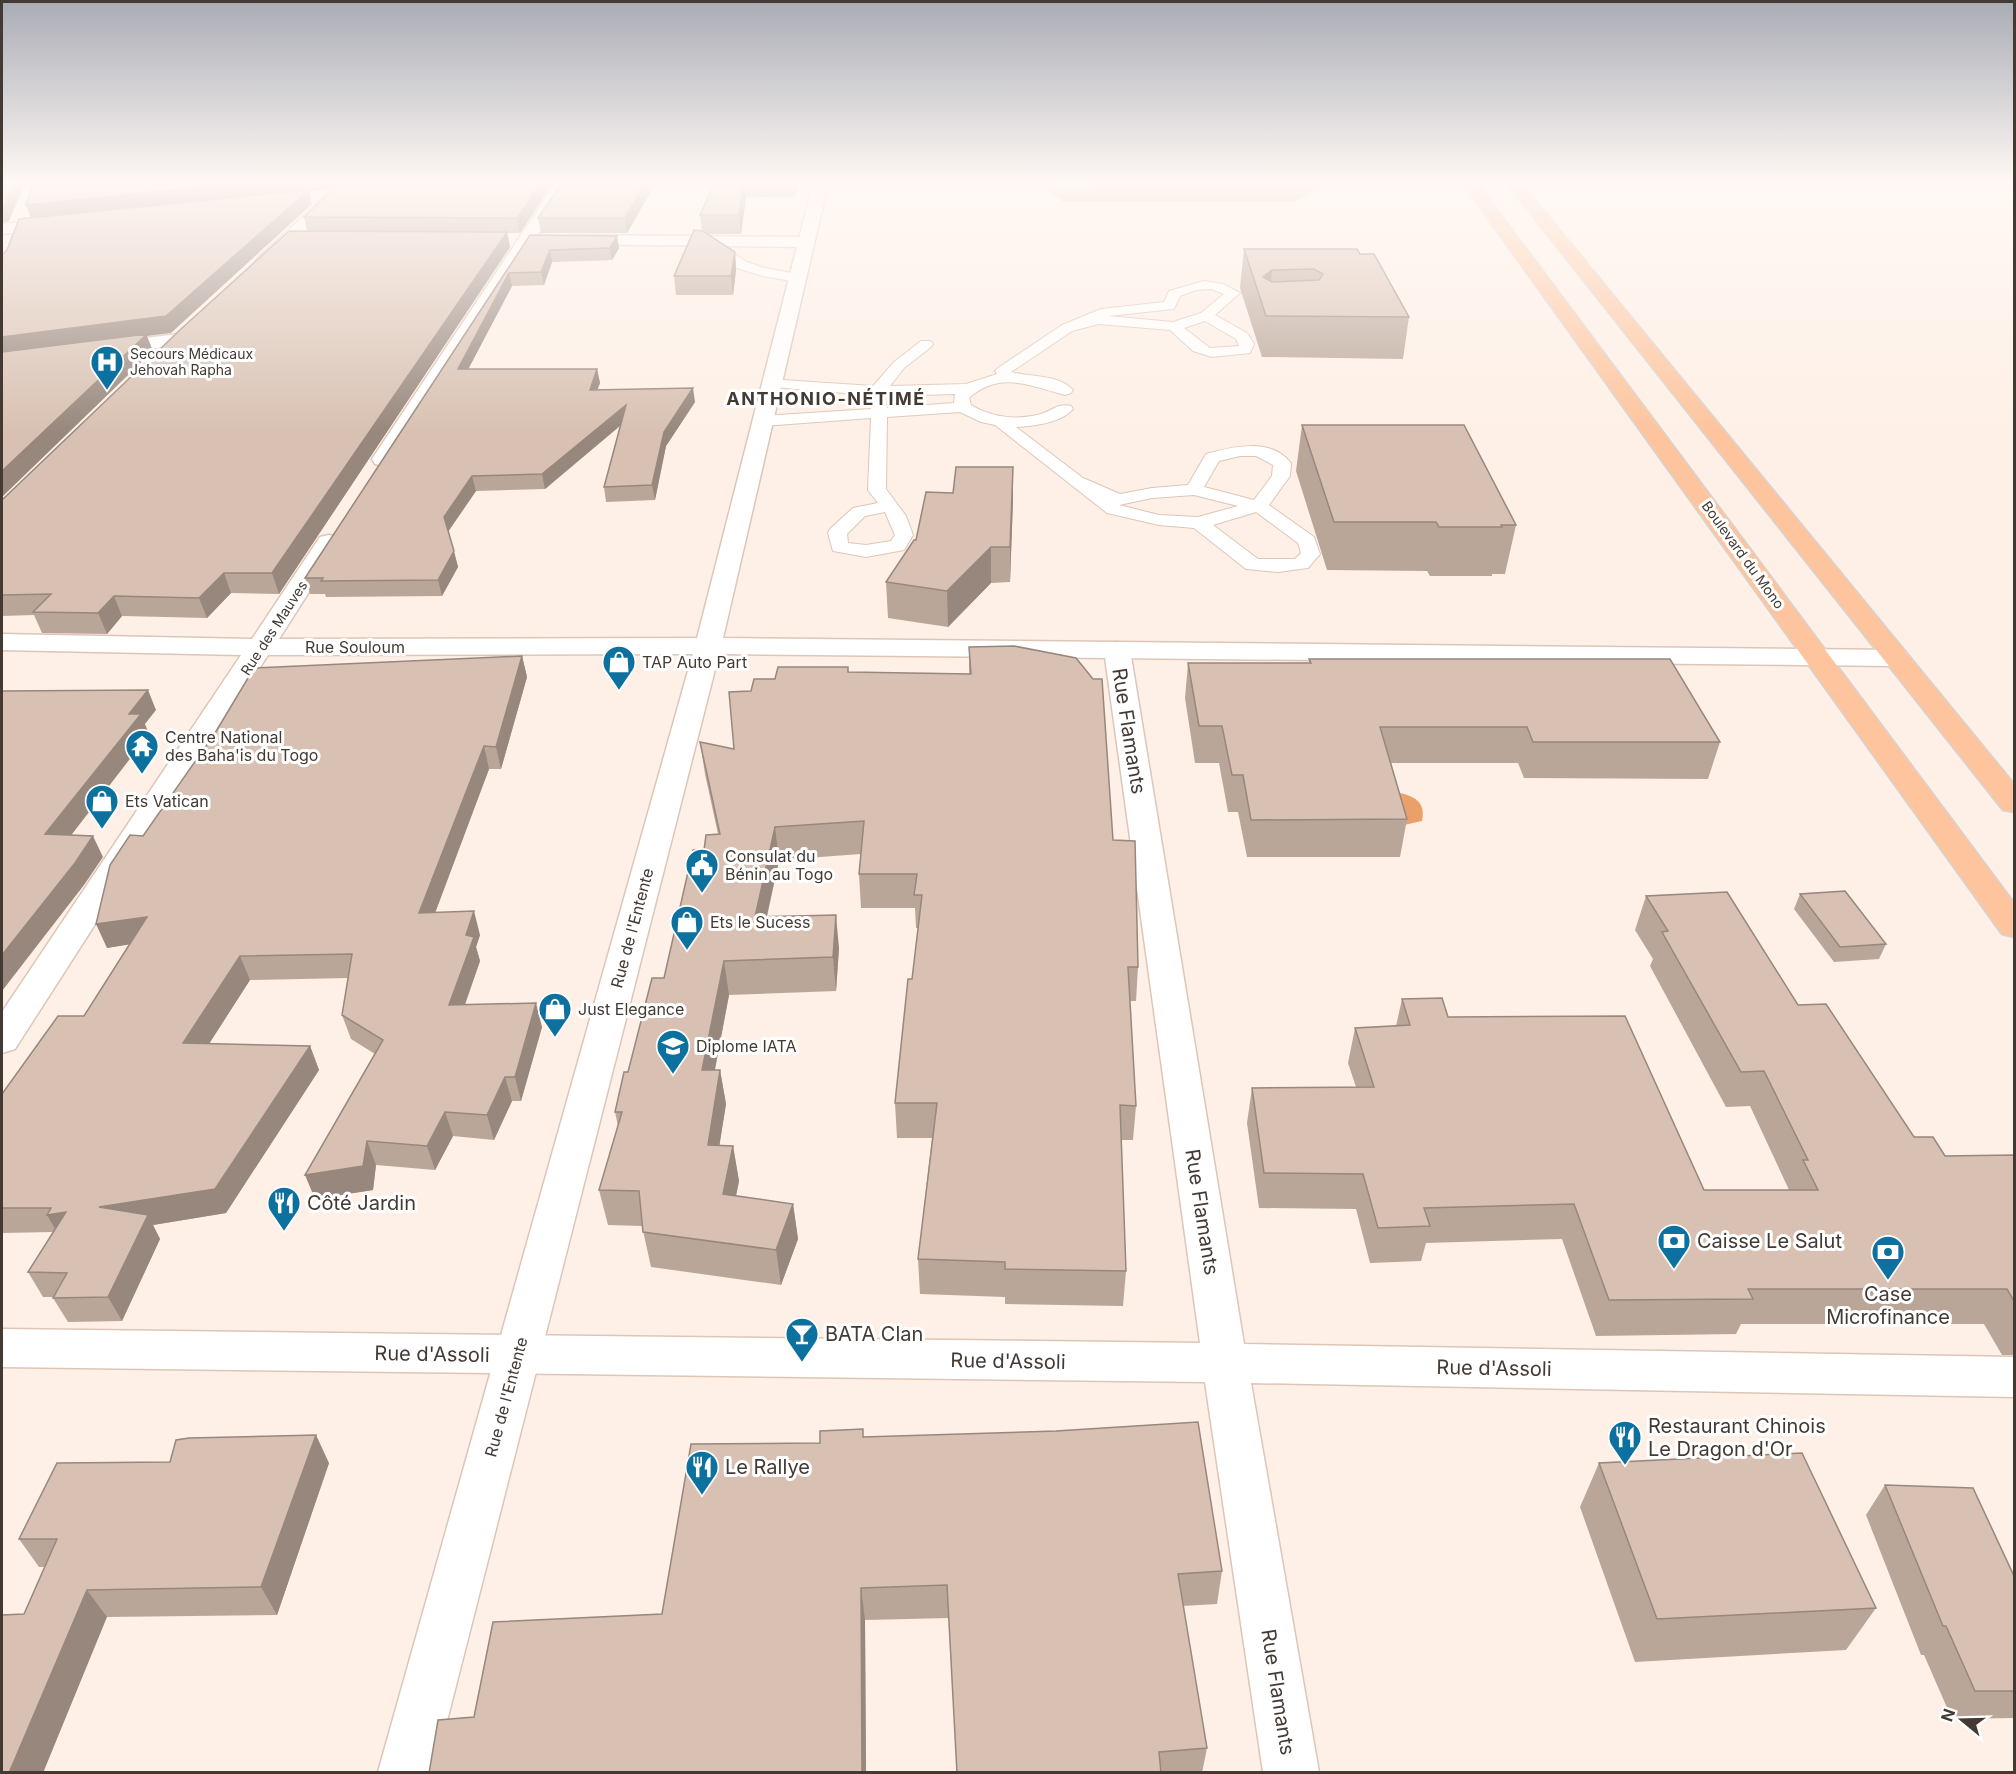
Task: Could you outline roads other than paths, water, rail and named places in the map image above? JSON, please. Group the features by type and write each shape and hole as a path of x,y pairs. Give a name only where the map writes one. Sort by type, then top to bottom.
{"highway":[{"name":"Boulevard du Mono","path":"1531,267 2014,926"},
{"path":"1581,267 2014,803"}],"street":[{"path":"255,270 259,267"},
{"path":"371,478 515,267"},
{"name":"Rue de l'Entente","path":"406,1773 708,646 800,267"},
{"path":"153,365 195,324"},
{"path":"84,352 178,340"},
{"name":"Rue des Mauves","path":"2,1040 345,518"},
{"name":"Rue Souloum","path":"2,642 262,647 708,646 1896,658"},
{"name":"Rue Flamants","path":"1117,650 1291,1773"},
{"name":"Rue d'Assoli","path":"2,1348 1226,1363 2014,1377"}],"lane":[{"path":"747,267 762,272 797,278"},
{"path":"1169,306 1174,294 1191,286 1217,285 1233,293 1206,316"},
{"path":"1007,378 1003,371 1067,328 1106,312 1169,306 1206,316 1242,336 1247,344 1245,350 1208,352 1196,348 1174,327"},
{"path":"1067,328 1099,320 1174,327 1206,316 1241,316"},
{"path":"891,506 877,490 879,412 877,391 899,365 926,344"},
{"path":"773,382 877,391 967,389 989,381 1007,378 1036,380 1065,390"},
{"path":"967,389 960,397 963,407 973,414 1000,421 1044,418 1065,409"},
{"path":"763,421 963,407"},
{"path":"1000,421 1113,509 1159,520 1199,523 1259,506 1281,476 1282,463 1268,453 1242,450 1212,459 1194,490"},
{"path":"1078,482 1118,500 1152,493 1194,490 1259,506 1307,541 1311,554 1301,564 1278,567 1253,565 1199,523"}],"place":[{"name":"Secours Médicaux Jehovah Rapha","path":"107,391"},
{"name":"TAP Auto Part","path":"619,691"},
{"name":"Centre National des Baha'is du Togo","path":"142,775"},
{"name":"Ets Vatican","path":"102,830"},
{"name":"Consulat du Bénin au Togo","path":"702,894"},
{"name":"Ets le Sucess","path":"687,951"},
{"name":"Just Elegance","path":"555,1038"},
{"name":"Diplome IATA","path":"673,1075"},
{"name":"Côté Jardin","path":"284,1232"},
{"name":"Caisse Le Salut","path":"1674,1270"},
{"name":"Case Microfinance","path":"1888,1281"},
{"name":"BATA Clan","path":"802,1363"},
{"name":"Restaurant Chinois Le Dragon d'Or","path":"1625,1466"},
{"name":"Le Rallye","path":"702,1496"}],"district":[{"name":"ANTHONIO-NÉTIMÉ","path":"826,399"}]}
